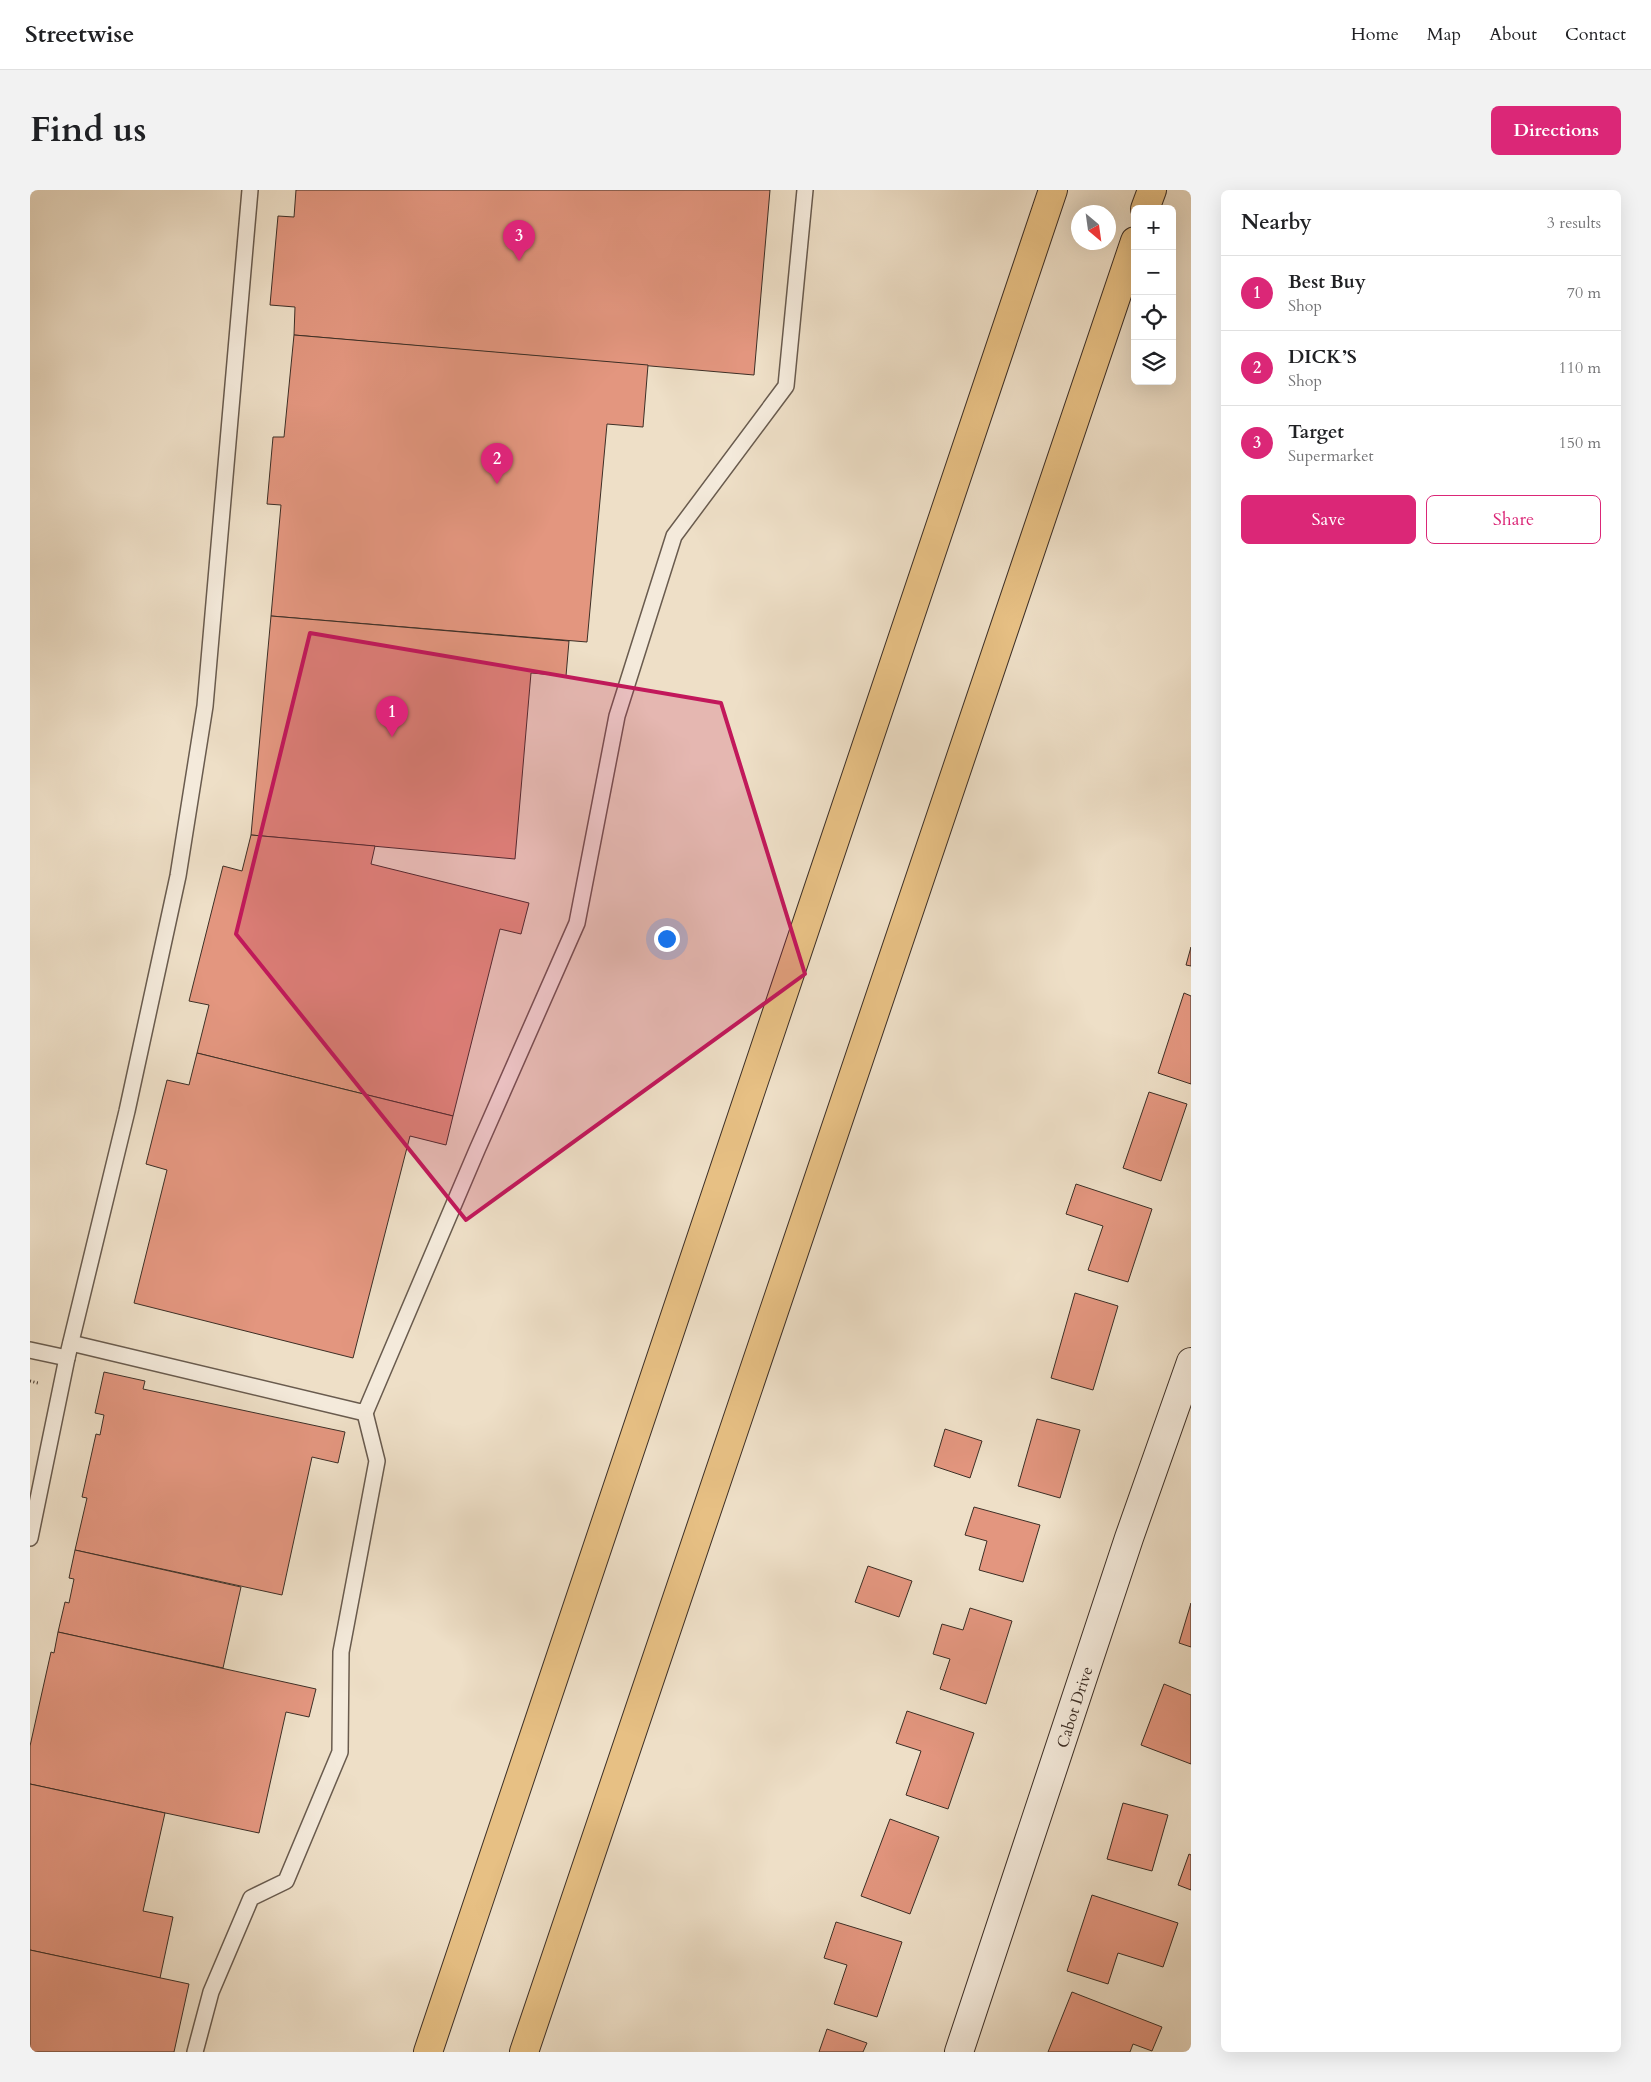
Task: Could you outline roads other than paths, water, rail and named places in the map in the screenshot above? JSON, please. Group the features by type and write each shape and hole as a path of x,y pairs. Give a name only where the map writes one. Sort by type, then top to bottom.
{"highway":[{"path":"428,2052 1053,190"},
{"path":"1147,205 1152,190"},
{"path":"524,2052 1132,250"}],"street":[{"name":"Cabot Drive","path":"959,2052 1129,1538 1191,1362"}],"lane":[{"path":"30,1538 67,1358 127,1111 178,876 205,706 250,190"},
{"path":"195,2052 211,1992 251,1898 286,1881 340,1752 341,1652 377,1461 365,1413 477,1150 577,923 617,716 674,536 786,386 805,190"},
{"path":"71,1343 365,1413"},
{"path":"30,1350 67,1358"}],"place":[{"name":"Target","path":"519,261"},
{"name":"DICK’S","path":"497,484"},
{"name":"Best Buy","path":"392,737"}]}
